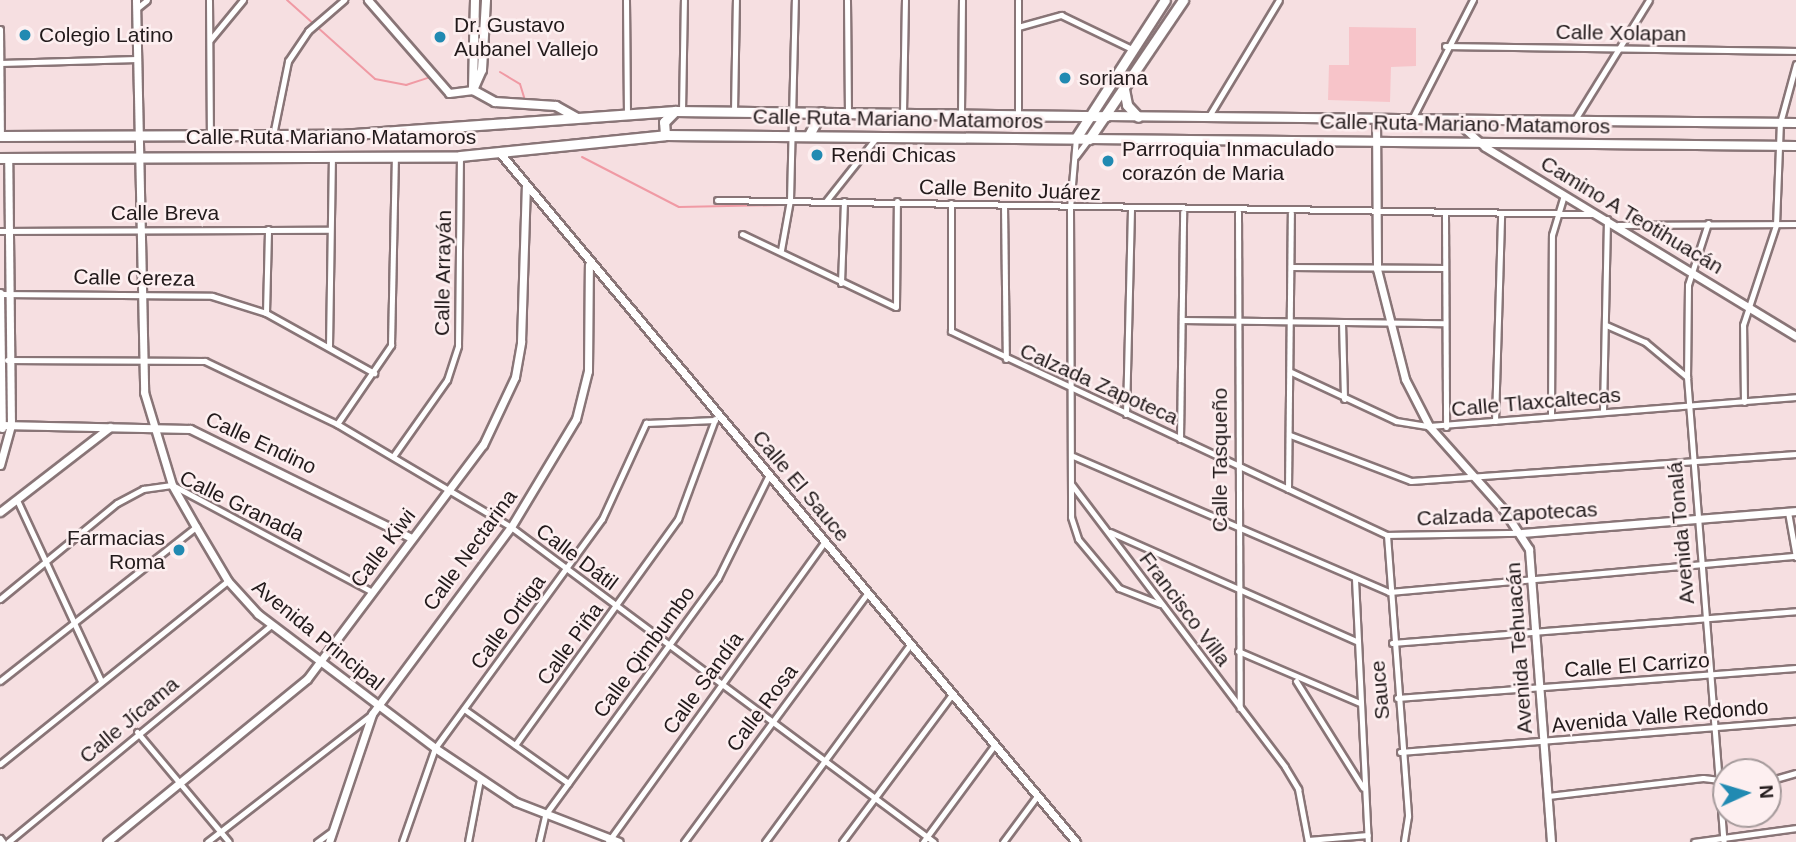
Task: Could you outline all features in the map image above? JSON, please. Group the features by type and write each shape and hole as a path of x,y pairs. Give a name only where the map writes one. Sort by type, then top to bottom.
{"main road":[{"path":"473,90 475,0"},
{"path":"473,90 482,70 486,0"},
{"path":"1076,138 1087,114 1165,0"},
{"path":"1089,139 1183,0"},
{"path":"1124,88 1126,105 1138,117"},
{"path":"473,90 495,103 556,106 576,117"},
{"path":"665,135 664,122 679,111"},
{"name":"Calle Ruta Mariano Matamoros","path":"1,136 274,135 679,111 1796,123"},
{"path":"809,135 821,113"},
{"name":"Calle Ruta Mariano Matamoros","path":"4,158 460,156 665,135 792,134 1089,139 1475,140 1796,146"}],"street":[{"name":"Avenida Principal","path":"136,0 138,229 142,356 149,424 173,485 196,527 228,581 271,625 321,660 378,706 480,779 545,815 608,840 620,842"},
{"path":"136,9 147,0"},
{"path":"209,0 210,135"},
{"path":"210,40 243,0"},
{"path":"274,135 278,87 308,31 344,0"},
{"path":"368,0 449,93 473,90"},
{"path":"626,0 627,112"},
{"path":"679,111 684,0"},
{"path":"734,111 736,0"},
{"path":"781,250 790,200 795,0"},
{"path":"847,0 848,113"},
{"path":"903,113 905,0"},
{"path":"961,113 962,0"},
{"path":"1018,0 1018,114"},
{"path":"1209,116 1279,0"},
{"path":"1412,119 1445,46 1473,0"},
{"path":"1574,121 1648,0"},
{"path":"1018,26 1061,15 1132,49"},
{"path":"0,29 1,136"},
{"name":"Calle Xolapan","path":"1445,46 1796,51"},
{"path":"0,63 137,59"},
{"path":"1744,401 1741,350 1749,305 1776,225 1780,123 1796,64"},
{"name":"Avenida Tehuacán","path":"1377,119 1377,269 1388,323 1405,379 1429,426 1472,481 1522,533 1531,576 1551,842"},
{"name":"Camino A Teotihuacán","path":"1455,120 1475,140 1796,336"},
{"path":"826,201 878,135"},
{"path":"1076,138 1070,208 1072,485 1078,538 1119,588 1160,604"},
{"path":"1076,156 1089,139"},
{"name":"Calle El Sauce","path":"500,153 589,264 716,410 768,477 993,747 1076,842"},
{"name":"Calle Arrayán","path":"394,455 447,380 458,346 460,156"},
{"path":"329,346 332,157"},
{"path":"337,424 374,373 394,330 395,157"},
{"path":"0,466 11,425 12,360 11,293 4,230 4,158"},
{"name":"Calle Kiwi","path":"107,842 307,679 483,445 515,377 526,186"},
{"path":"1551,415 1552,235 1564,195"},
{"name":"Calle Benito Juárez","path":"717,200 897,201 1183,212 1558,216 1596,214"},
{"path":"841,283 844,201"},
{"path":"742,234 781,250 841,283 896,307 897,201"},
{"name":"Calzada Zapoteca","path":"951,203 951,331 1006,359 1236,463"},
{"path":"1004,205 1006,359"},
{"path":"1126,414 1130,210"},
{"path":"1180,439 1183,212"},
{"name":"Calle Tasqueño","path":"1238,212 1236,586 1240,708"},
{"path":"1288,489 1291,213"},
{"path":"1444,215 1447,427"},
{"path":"1495,421 1501,215"},
{"path":"1602,411 1607,219"},
{"name":"Avenida Tonalá","path":"1709,223 1690,270 1687,377 1708,675 1719,758"},
{"path":"1618,225 1796,224"},
{"path":"266,313 268,229"},
{"name":"Calle Breva","path":"4,230 330,230"},
{"name":"Calle Nectarina","path":"329,842 372,714 511,527 576,419 589,371 589,264"},
{"path":"1292,267 1445,268"},
{"name":"Calle Cereza","path":"0,293 140,290 212,296 266,313 374,373"},
{"path":"0,293 1,425 5,441"},
{"path":"1182,320 1445,323"},
{"path":"1342,322 1345,399"},
{"path":"1605,325 1645,342 1687,377"},
{"name":"Calle Dátil","path":"1,360 142,356 213,364 337,424 452,486 511,527 874,797 925,839 934,842"},
{"name":"Calle Tlaxcaltecas","path":"1291,372 1396,421 1447,427 1551,415 1796,397"},
{"name":"Calle Piña","path":"515,745 678,519 715,420 716,410"},
{"name":"Calle Ortiga","path":"402,842 435,748 566,568 631,467 646,423 715,420"},
{"name":"Calle Endino","path":"1,425 149,424 224,441 412,538"},
{"path":"0,512 111,426"},
{"path":"1290,435 1385,476 1472,481 1796,454"},
{"path":"1073,456 1389,592 1531,576 1796,557 1792,511"},
{"name":"Calzada Zapotecas","path":"1236,463 1387,535 1522,533 1792,511"},
{"name":"Calle Qimbumbo","path":"539,842 545,815 718,578 768,477"},
{"name":"Calle Granada","path":"0,599 130,495 173,485 373,592"},
{"name":"Francisco Villa","path":"1072,485 1298,789 1308,841"},
{"path":"17,500 101,681"},
{"path":"0,681 196,527"},
{"path":"1107,531 1358,642"},
{"name":"Sauce","path":"1387,535 1404,842"},
{"name":"Calle Sandía","path":"608,840 824,543"},
{"path":"1308,841 1368,839 1355,579"},
{"path":"0,764 228,581"},
{"name":"Calle Rosa","path":"684,842 867,594"},
{"path":"1392,643 1536,634 1796,611"},
{"name":"Calle Jícama","path":"8,842 137,732 271,625"},
{"path":"765,842 909,646"},
{"path":"1238,650 1295,679 1360,703"},
{"name":"Calle El Carrizo","path":"1397,698 1796,668"},
{"path":"1295,679 1365,791"},
{"path":"842,842 951,696"},
{"path":"464,709 568,783"},
{"path":"207,842 372,714"},
{"name":"Avenida Valle Redondo","path":"1400,752 1796,721"},
{"path":"137,732 229,842"},
{"path":"925,839 993,747"},
{"path":"468,842 480,779"},
{"path":"1548,796 1712,782"},
{"path":"1003,842 1037,796"},
{"path":"1694,842 1724,841 1796,828"},
{"path":"317,842 332,831"},
{"path":"1775,833 1776,842"}],"shaded area":[{"path":"1349,27 1416,28 1416,66 1391,67 1390,102 1328,100 1329,65 1349,65"}],"waterway":[{"path":"287,0 375,79 406,85 428,78"},
{"path":"500,72 520,84 524,97"},
{"path":"582,157 679,207 780,205"}],"place":[{"name":"Colegio Latino","path":"25,35"},
{"name":"Dr. Gustavo Aubanel Vallejo","path":"440,37"},
{"name":"soriana","path":"1065,78"},
{"name":"Rendi Chicas","path":"817,155"},
{"name":"Parrroquia Inmaculado corazón de Maria","path":"1108,161"},
{"name":"Farmacias Roma","path":"179,550"}]}
